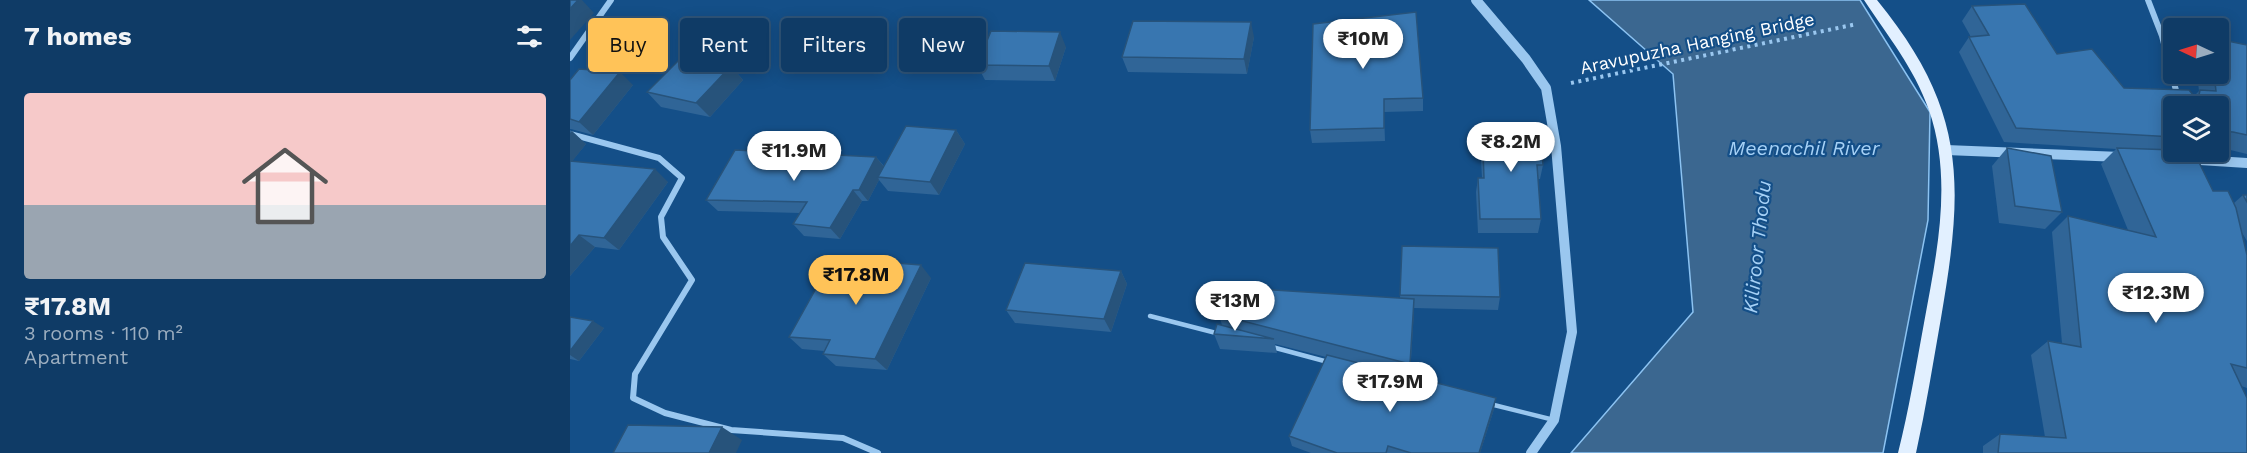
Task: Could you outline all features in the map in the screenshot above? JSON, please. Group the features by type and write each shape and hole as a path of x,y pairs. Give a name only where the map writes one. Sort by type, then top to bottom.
{"main road":[{"path":"1870,0 1912,61 1932,104 1946,150 1948,188 1945,241 1915,423 1907,453"}],"street":[{"path":"570,58 611,0"},
{"path":"1476,0 1546,88 1556,146 1572,332 1554,420 1531,453"},
{"path":"2148,0 2162,36 2177,96"},
{"path":"570,134 659,158 682,178 661,217 663,237 692,280 635,374 633,398 665,413 731,430 843,438 878,453"},
{"path":"1946,150 2134,157"},
{"path":"2229,160 2247,163"},
{"path":"2194,162 2197,170"}],"lane":[{"path":"1150,316 1231,337"},
{"path":"1266,346 1335,364"},
{"path":"1485,402 1554,420"}],"path":[{"name":"Aravupuzha Hanging Bridge","path":"1569,84 1866,22"}],"water":[{"name":"Meenachil River","path":"1589,0 1860,0 1930,112 1928,220 1883,453 1571,453 1693,312 1673,74"}],"building":[{"path":"570,0 578,0 570,9"},
{"path":"2025,4 2057,54 2092,49 2124,88 2189,90 2194,96 2163,96 2163,136 2016,128 1969,37 1989,35 1972,6"},
{"path":"1416,12 1423,98 1384,99 1384,128 1310,130 1313,24"},
{"path":"1133,21 1251,22 1244,59 1122,57"},
{"path":"991,31 1060,32 1049,66 986,65 986,43"},
{"path":"2229,41 2247,45 2247,135 2229,132 2229,96 2194,96 2199,95 2200,90 2216,91 2215,84 2229,84"},
{"path":"680,59 680,72 725,72 696,103 647,92"},
{"path":"579,69 588,70 588,72 620,72 579,122 570,119 570,80"},
{"path":"1482,125 1540,127 1543,165 1537,165 1541,219 1480,219 1478,178 1484,178"},
{"path":"906,126 956,130 930,182 878,177"},
{"path":"2007,148 2051,156 2062,212 2015,206"},
{"path":"2117,148 2163,150 2163,162 2199,162 2213,191 2228,191 2236,208 2247,255 2247,368 2231,364 2247,398 2247,453 1998,453 2000,434 2066,438 2048,341 2081,347 2068,216 2156,237"},
{"path":"735,150 876,157 859,190 853,190 830,228 793,224 807,202 706,200"},
{"path":"570,161 655,169 604,238 579,235 570,246"},
{"path":"1402,246 1498,248 1500,297 1400,295"},
{"path":"833,258 921,265 875,359 823,354 830,340 789,337"},
{"path":"1025,263 1121,271 1104,319 1006,310"},
{"path":"1225,287 1414,299 1410,364 1219,315"},
{"path":"570,317 593,321 570,351"},
{"path":"1217,324 1274,339 1214,334"},
{"path":"1327,355 1496,398 1479,453 1411,453 1388,446 1386,453 1337,453 1289,436"},
{"path":"628,425 722,427 709,453 613,453"}],"water label":[{"name":"Kiliroor Thodu","path":"1757,247"}]}
